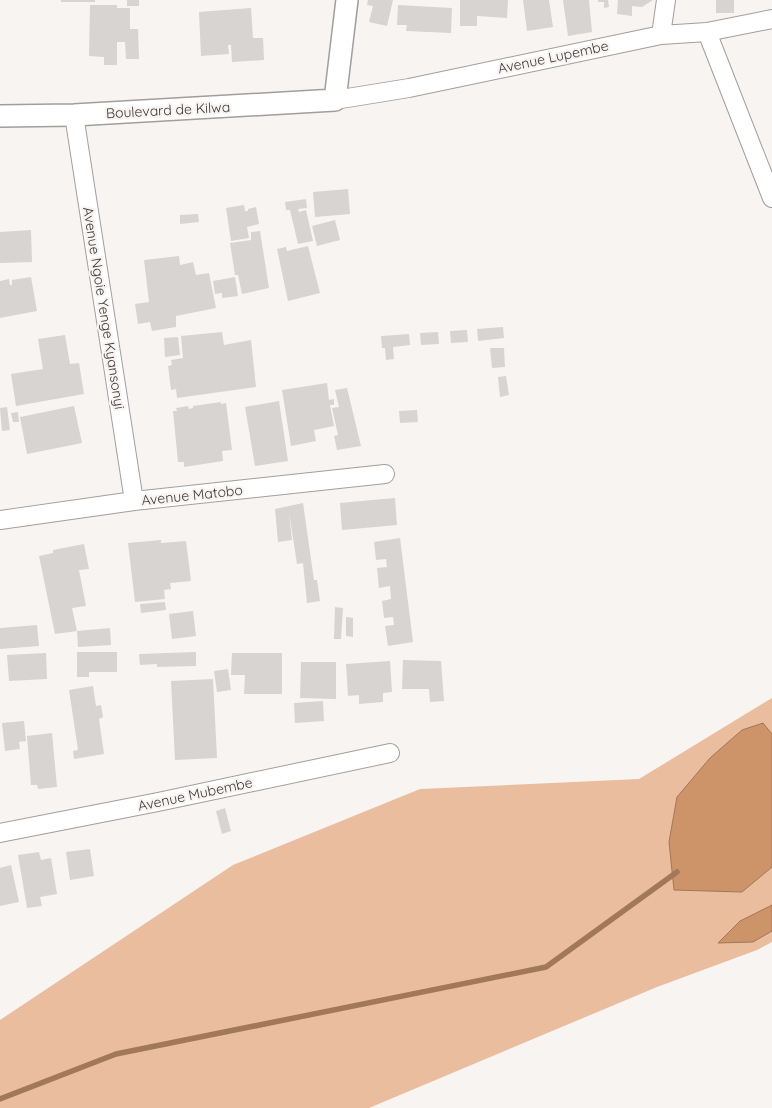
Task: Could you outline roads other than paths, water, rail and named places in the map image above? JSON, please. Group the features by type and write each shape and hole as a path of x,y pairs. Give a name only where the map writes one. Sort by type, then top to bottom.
{"street":[{"path":"335,100 347,0"},
{"path":"661,34 666,0"},
{"name":"Avenue Lupembe","path":"335,100 409,88 661,34 707,32 772,19"},
{"path":"707,32 768,179 772,198"},
{"name":"Boulevard de Kilwa","path":"0,116 74,115 335,100"},
{"name":"Avenue Ngoie Yenge Kyansonyi","path":"74,115 134,501"},
{"name":"Avenue Matobo","path":"0,520 134,501 385,474"},
{"name":"Avenue Mubembe","path":"0,833 148,804 390,752"}],"waterway":[{"path":"0,1099 116,1054 546,967 677,872"}]}
